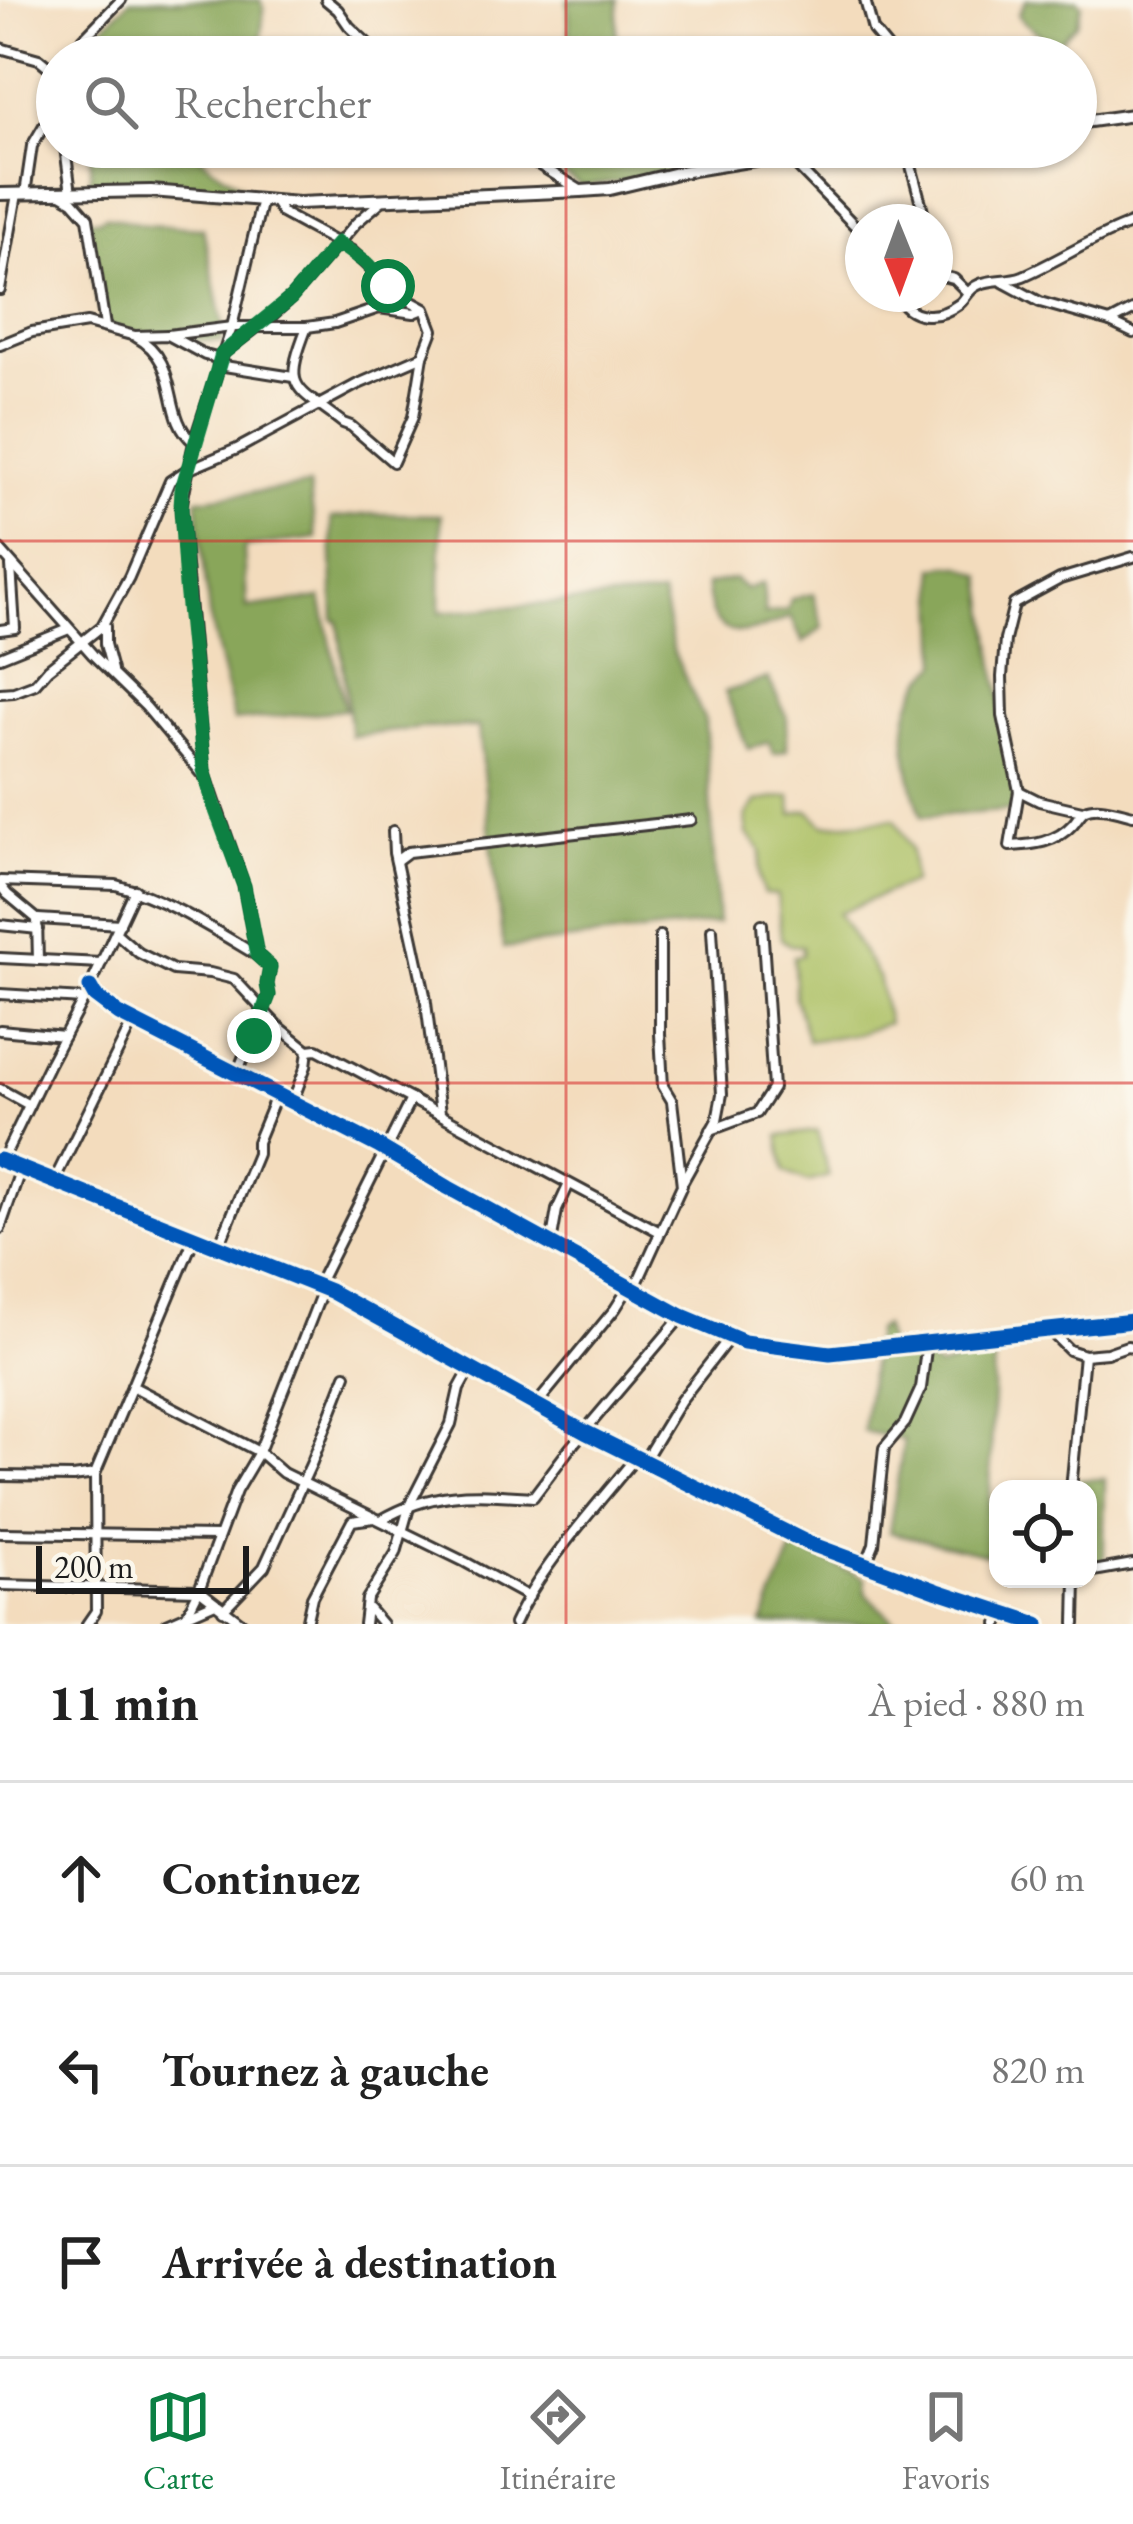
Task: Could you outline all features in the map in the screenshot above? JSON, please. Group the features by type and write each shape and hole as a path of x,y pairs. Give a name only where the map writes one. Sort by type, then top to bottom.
{"street":[{"path":"86,36 121,0"},
{"path":"326,0 360,36"},
{"path":"865,0 876,36"},
{"path":"0,48 36,58"},
{"path":"1097,120 1133,115"},
{"path":"0,290 36,138"},
{"path":"65,168 65,193 88,218 106,328"},
{"path":"544,168 581,190"},
{"path":"1,197 151,191 299,203 610,189 704,168"},
{"path":"799,168 845,216"},
{"path":"912,168 921,204"},
{"path":"220,360 291,298 356,223 384,199"},
{"path":"268,200 293,220 338,243 394,292 425,309 433,330 423,356 413,417 393,462 298,388 292,377 307,327"},
{"path":"257,955 244,886 206,777 199,737 181,508 194,442 268,200"},
{"path":"953,306 979,284 1016,279 1133,223"},
{"path":"953,279 967,292"},
{"path":"1003,282 1040,302 1133,333"},
{"path":"135,337 232,327 307,327 379,308 414,313 425,309"},
{"path":"1110,322 1133,310"},
{"path":"0,345 39,330 87,323 135,337 154,352 172,388 176,420 194,442"},
{"path":"168,334 205,355 292,377"},
{"path":"0,693 35,684 107,619 167,485 187,470 423,356"},
{"path":"0,550 206,777"},
{"path":"1082,811 1074,824 1051,840 1010,846 1019,791 1003,716 1005,640 1014,604 1060,579 1133,556"},
{"path":"11,563 16,649"},
{"path":"107,619 105,644 113,672"},
{"path":"0,629 15,628"},
{"path":"0,657 69,628"},
{"path":"1019,791 1082,811 1097,808 1133,815"},
{"path":"396,861 408,852 692,820"},
{"path":"393,831 424,995 440,1114"},
{"path":"0,883 116,885 135,890 257,955 270,967 269,995 237,1073"},
{"path":"0,883 38,924 38,960"},
{"path":"135,890 1,1160 320,1287 585,1432 808,1543 999,1618 1038,1624"},
{"path":"711,1130 757,1113 773,1088 762,924"},
{"path":"0,925 118,928 139,953 173,970 234,979 308,1050 317,1049 660,1232"},
{"path":"536,1405 632,1288 717,1120 722,1094 712,930"},
{"path":"660,936 663,1086 672,1101 682,1185"},
{"path":"0,958 101,963"},
{"path":"90,987 101,1002 134,1021 384,1149 682,1316 744,1342 830,1352 1133,1321"},
{"path":"0,994 83,999"},
{"path":"54,1181 134,1021"},
{"path":"0,1030 64,1036"},
{"path":"292,1103 308,1050"},
{"path":"0,1089 29,1105"},
{"path":"219,1246 276,1096"},
{"path":"183,1621 236,1491 259,1452 320,1287 411,1099"},
{"path":"0,1229 21,1168"},
{"path":"551,1244 557,1210 569,1184"},
{"path":"87,1624 96,1611 95,1474 195,1237"},
{"path":"352,1521 378,1519 410,1504 454,1494 533,1497 682,1316"},
{"path":"1050,1331 1070,1350 1084,1354 1133,1347"},
{"path":"514,1624 562,1550 640,1459 730,1337"},
{"path":"866,1565 874,1544 884,1448 905,1423 921,1388 927,1342"},
{"path":"1072,1480 1084,1354"},
{"path":"364,1624 367,1599 396,1553 410,1504 451,1424 459,1389 470,1369"},
{"path":"167,1624 219,1606 264,1568 346,1376"},
{"path":"132,1386 259,1452 303,1483 529,1597"},
{"path":"0,1476 95,1474"},
{"path":"306,1624 307,1608 352,1521 345,1503"},
{"path":"0,1533 218,1536"},
{"path":"1097,1570 1133,1564"},
{"path":"0,1586 199,1590 243,1624"},
{"path":"1075,1624 1076,1588"},
{"path":"368,1608 382,1624"}],"green space":[{"path":"130,0 260,0 264,8 261,36 94,36"},
{"path":"568,0 618,0 617,36 570,36"},
{"path":"1026,0 1077,0 1082,4 1077,23 1065,36 1044,36 1018,15"},
{"path":"90,168 214,168 257,196 90,185"},
{"path":"553,168 685,168 630,180 581,186"},
{"path":"105,216 146,225 203,228 224,330 221,342 136,335 104,326 86,219"},
{"path":"309,486 316,538 244,547 247,608 321,598 345,710 234,721 209,615 197,499"},
{"path":"441,515 440,612 662,595 674,653 705,721 718,923 503,948 478,727 351,736 338,621 334,620 331,518"},
{"path":"949,565 983,576 1016,793 1014,810 922,817 916,797 907,756 908,716 924,680 939,664 935,568"},
{"path":"734,579 746,589 763,583 765,614 788,610 791,599 813,594 823,627 803,643 791,617 748,632 728,630 712,614 706,585"},
{"path":"768,678 787,717 787,750 774,754 769,742 748,749 725,692"},
{"path":"791,796 792,814 808,810 824,825 895,819 911,849 913,882 838,913 878,977 888,1023 860,1033 808,1041 795,998 794,956 802,955 802,946 781,939 777,895 764,894 759,878 761,850 747,834 746,817 757,801"},
{"path":"817,1131 829,1176 808,1182 785,1172 779,1136"},
{"path":"883,1326 889,1346 898,1346 938,1368 983,1353 994,1359 988,1555 889,1532 904,1440 863,1431 875,1331"},
{"path":"1105,1479 1104,1565 1097,1566 1097,1480 1072,1480"},
{"path":"794,1547 865,1578 866,1594 897,1624 762,1624"}],"cycle path":[{"path":"90,987 119,1014 378,1146 682,1316 744,1342 830,1353 1133,1321"},
{"path":"0,1160 330,1291 585,1432 808,1543 1038,1624"}],"route":[{"path":"254,1036 269,995 270,967 257,955 244,886 204,770 182,489 222,354 291,298 338,243 388,286"}]}
